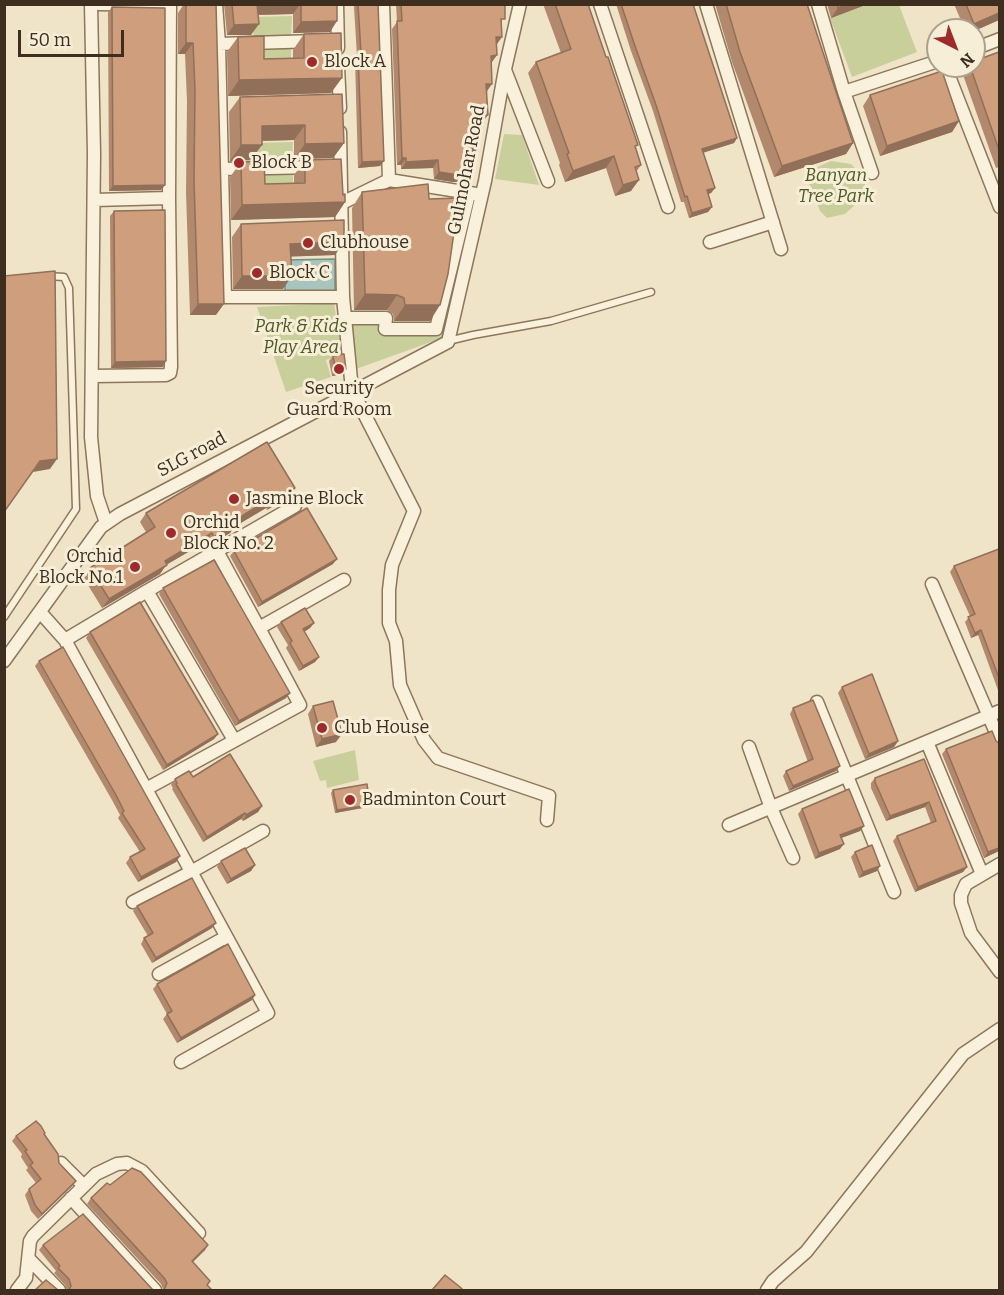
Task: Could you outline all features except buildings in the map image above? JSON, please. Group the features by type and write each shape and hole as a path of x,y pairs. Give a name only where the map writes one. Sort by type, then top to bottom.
{"street":[{"path":"91,4 94,200 92,437 97,496 106,523"},
{"path":"93,376 166,375 170,373 170,5 99,4"},
{"path":"216,4 226,104 222,169 229,228 225,297 343,297"},
{"path":"337,4 338,40 333,101 341,166 342,203 337,225 352,390 414,511 392,565 389,590 389,623 396,640 400,685 424,740 438,758 549,796 547,820"},
{"path":"383,4 389,180"},
{"name":"Gulmohar Road","path":"448,342 475,194 520,4"},
{"path":"600,4 668,207"},
{"path":"706,4 781,249"},
{"path":"818,4 844,92 872,173"},
{"path":"219,44 338,40"},
{"path":"844,92 926,65"},
{"path":"505,69 548,181"},
{"path":"950,78 999,207"},
{"path":"222,169 341,166"},
{"path":"342,203 389,180 475,194 436,328 385,329 386,318 345,318"},
{"path":"94,200 169,198"},
{"path":"710,242 773,222"},
{"name":"SLG road","path":"4,661 106,523 120,513 352,390 448,342"},
{"path":"65,640 295,506"},
{"path":"146,789 300,705 217,551"},
{"path":"259,628 344,580"},
{"path":"932,584 994,714 999,741"},
{"path":"147,591 234,740"},
{"path":"40,612 65,640 268,1013 181,1062"},
{"path":"817,702 894,892"},
{"path":"729,825 994,714"},
{"path":"927,742 982,874"},
{"path":"748,747 793,858"},
{"path":"133,902 263,831"},
{"path":"999,864 966,884 961,895 961,903 971,933 999,972"},
{"path":"159,974 226,937"},
{"path":"767,1290 773,1281 806,1252 963,1054 999,1029"},
{"path":"61,1163 84,1186"},
{"path":"17,1290 26,1278 30,1260 30,1242 33,1236 96,1174 117,1164 127,1163 142,1171 200,1233"},
{"path":"71,1198 155,1290"},
{"path":"30,1260 59,1290"}],"lane":[{"path":"4,617 76,509 69,288 68,282 60,275 38,276"},
{"path":"448,342 473,335 551,321 651,292"}],"green space":[{"path":"867,5 899,5 917,52 852,77 830,18"},
{"path":"292,16 291,40 254,41 252,17"},
{"path":"291,44 291,72 254,72 255,46"},
{"path":"504,134 522,135 539,185 495,179"},
{"path":"293,142 292,166 254,166 252,143"},
{"name":"Banyan Tree Park","path":"831,161 851,164 858,171 869,192 845,214 827,218 820,211 806,176 808,171"},
{"path":"293,169 293,197 255,198 255,171"},
{"name":"Park & Kids Play Area","path":"334,303 342,355 326,360 331,377 286,392 257,307"},
{"path":"351,320 383,321 382,331 442,330 442,338 356,369"},
{"path":"355,750 359,780 327,788 326,780 320,781 313,761"}],"water":[{"path":"335,259 335,292 285,292 285,260"}],"place":[{"name":"Block A","path":"312,62"},
{"name":"Block B","path":"239,163"},
{"name":"Clubhouse","path":"308,243"},
{"name":"Block C","path":"257,273"},
{"name":"Security Guard Room","path":"339,369"},
{"name":"Jasmine Block","path":"234,499"},
{"name":"Orchid Block No. 2","path":"171,533"},
{"name":"Orchid Block No.1","path":"135,567"},
{"name":"Club House","path":"322,728"},
{"name":"Badminton Court","path":"350,800"}]}
